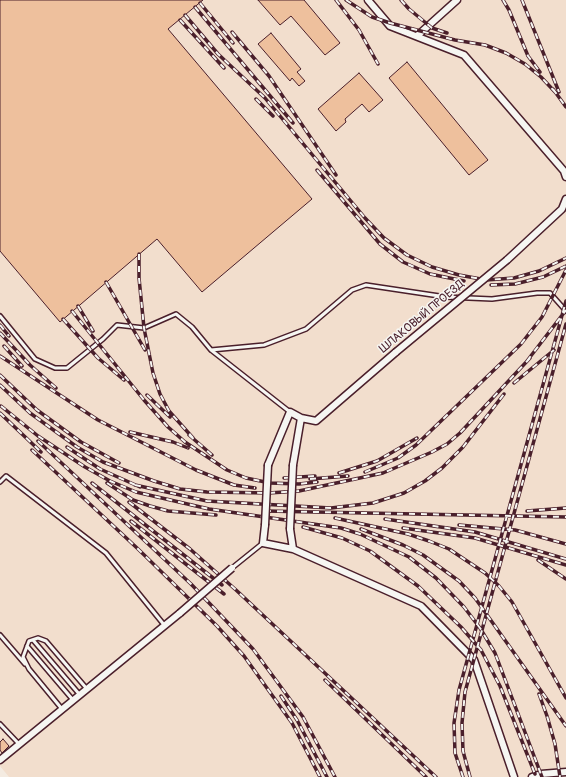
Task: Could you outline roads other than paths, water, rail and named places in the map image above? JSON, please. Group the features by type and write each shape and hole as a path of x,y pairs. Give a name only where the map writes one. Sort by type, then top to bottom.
{"street":[{"path":"368,0 390,26 464,55 564,171 566,177"},
{"path":"417,36 457,0"},
{"name":"ШЛАКОВЫЙ ПРОЕЗД","path":"290,412 301,418 316,421 507,260 562,209 566,199"},
{"path":"290,412 268,465 263,543 293,549 421,606 474,660 514,777"},
{"path":"293,549 290,529 293,465 301,418"},
{"path":"0,760 165,626 232,568"},
{"path":"532,777 541,774 566,772"}],"lane":[{"path":"211,350 264,345 306,329 352,290 366,284 446,297 492,299 537,293 550,293 566,311"},
{"path":"0,316 35,359 54,368 68,368 117,325 144,328 176,314 192,328 211,350 290,412"},
{"path":"0,482 6,476 106,553 165,626"},
{"path":"232,568 263,543"},
{"path":"0,635 62,710"},
{"path":"29,669 23,657 29,641 38,638 46,641 87,689"},
{"path":"33,640 80,695"},
{"path":"27,646 73,700"},
{"path":"0,724 19,744"}],"railway":[{"path":"336,0 359,30 378,64"},
{"path":"346,0 372,17 390,23 455,40 485,45 506,53 525,64 541,77 556,93"},
{"path":"401,0 409,9 432,28 447,33"},
{"path":"503,0 509,10 528,56 540,72"},
{"path":"522,0 559,92"},
{"path":"200,3 233,43"},
{"path":"195,7 293,123"},
{"path":"185,15 218,54 265,98 365,218 384,238 407,255 432,267 459,275 486,280 514,278 539,271 566,258"},
{"path":"180,20 224,68"},
{"path":"232,32 269,76 336,175"},
{"path":"553,89 566,107"},
{"path":"256,99 273,116"},
{"path":"317,170 380,244 403,262 430,274 464,281"},
{"path":"139,254 139,278 144,328 153,373 160,394 169,411 193,438"},
{"path":"491,285 515,284 543,277 566,266"},
{"path":"365,472 398,458 416,445 521,344 542,317 566,270"},
{"path":"106,282 145,350"},
{"path":"463,777 455,753 454,723 459,690 566,301"},
{"path":"78,306 93,331"},
{"path":"527,361 566,310"},
{"path":"72,311 144,400 168,427 185,442 227,470 246,478 270,483 299,484 317,482"},
{"path":"63,319 98,358 124,380"},
{"path":"470,777 463,751 462,723 465,692 566,324"},
{"path":"0,325 9,336"},
{"path":"0,333 30,365 56,388"},
{"path":"4,346 22,366"},
{"path":"514,383 554,350"},
{"path":"0,356 98,420 196,470 234,485 255,488"},
{"path":"0,385 30,413 77,447 103,462 180,489 207,492 269,493 299,491 383,473 432,452 447,444 460,433 530,358"},
{"path":"0,375 37,410 81,442 119,463"},
{"path":"135,485 207,501 331,508 373,503 404,493 425,481 442,468 463,447 504,394"},
{"path":"147,395 170,417"},
{"path":"1,406 38,436 85,467 110,481 136,492 209,509 341,528 360,534 409,557 436,578 464,607 480,628 495,653 542,777"},
{"path":"0,413 41,452"},
{"path":"130,432 173,442 188,448"},
{"path":"189,435 212,455"},
{"path":"339,473 377,461 417,438"},
{"path":"38,441 191,584 253,649 303,717 335,777"},
{"path":"67,447 100,469 140,487"},
{"path":"32,450 137,548 217,626 244,656 292,723 320,777"},
{"path":"284,478 315,476"},
{"path":"310,479 348,476"},
{"path":"92,483 222,585"},
{"path":"107,483 133,500 150,506 168,511 216,515"},
{"path":"129,502 190,549 236,590 436,777"},
{"path":"527,511 566,508"},
{"path":"265,511 566,517"},
{"path":"335,518 408,534 429,541 449,549 485,573 499,586 512,602 566,698"},
{"path":"385,519 475,532 566,559"},
{"path":"131,521 224,594"},
{"path":"459,525 515,530 566,544"},
{"path":"303,527 342,538 370,551 418,586 461,627 481,650 500,686 535,774"},
{"path":"403,528 475,538 566,565"},
{"path":"361,529 403,545 423,555 459,581 475,598 566,726"},
{"path":"538,560 566,579"},
{"path":"325,680 426,777"},
{"path":"539,694 555,744 560,777"},
{"path":"281,696 297,720 327,777"}]}
